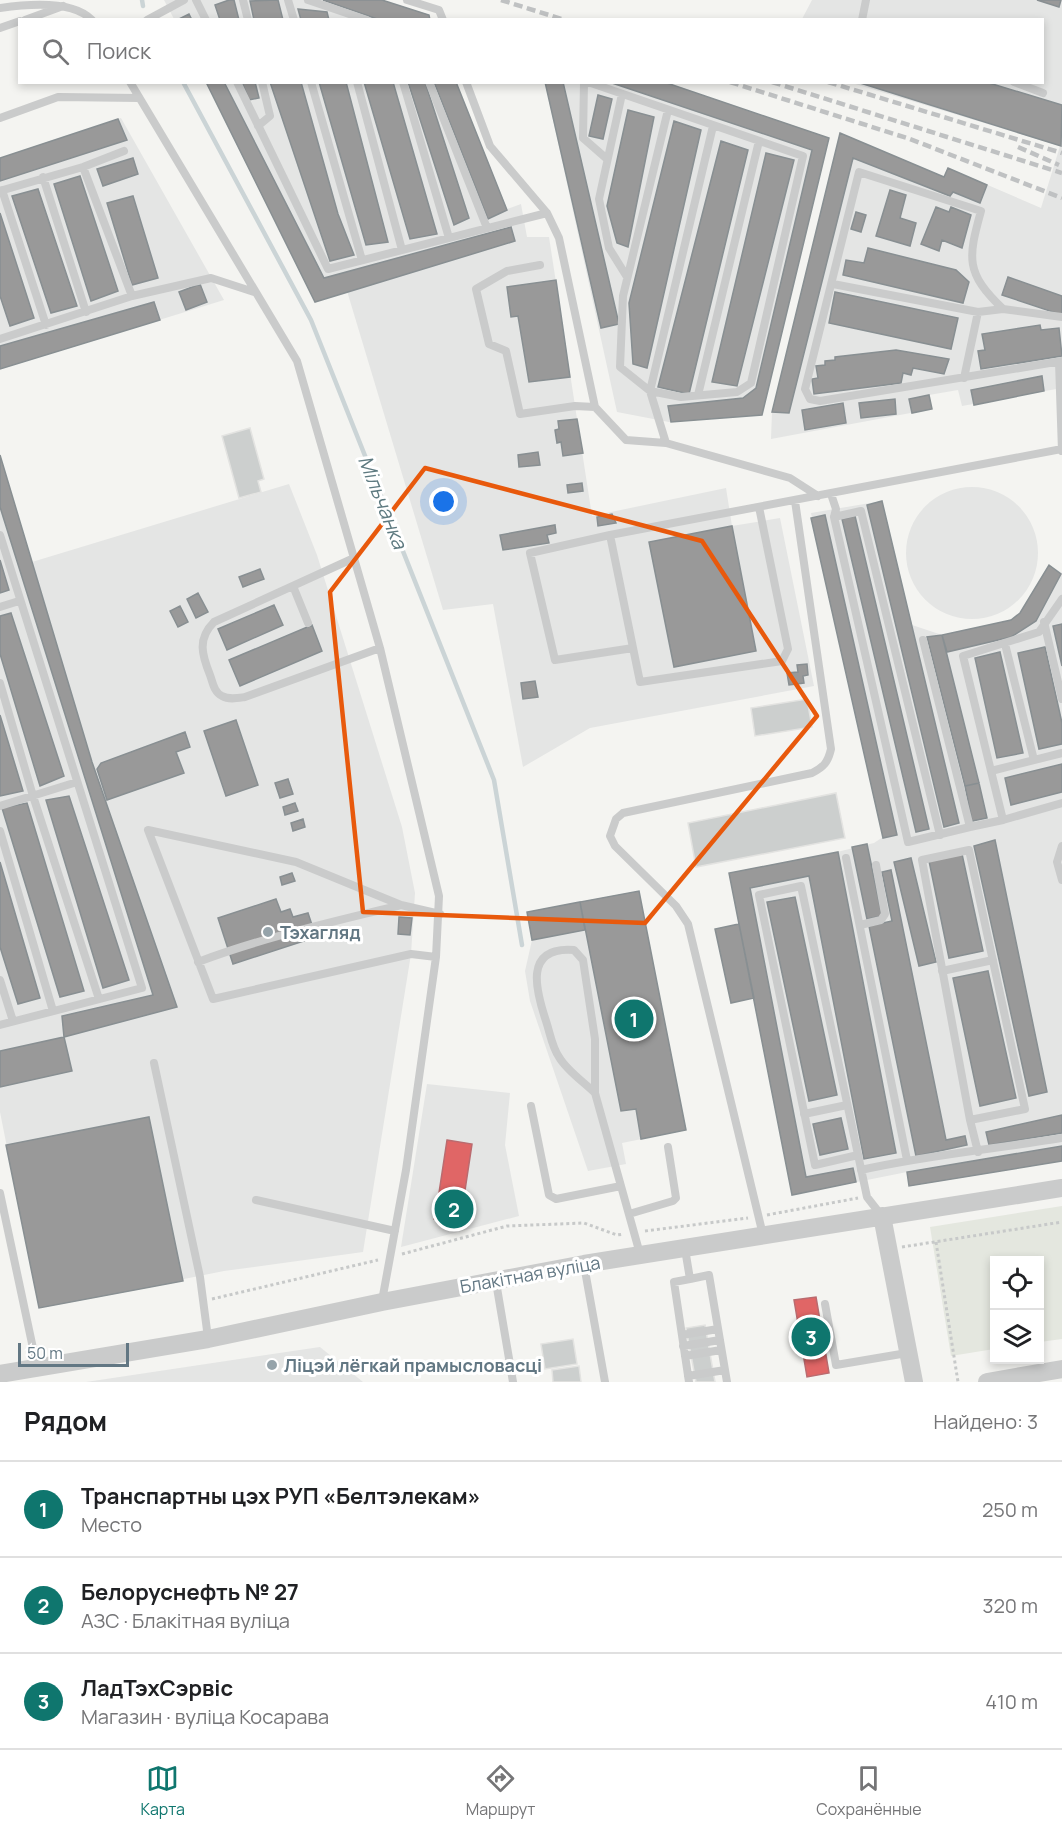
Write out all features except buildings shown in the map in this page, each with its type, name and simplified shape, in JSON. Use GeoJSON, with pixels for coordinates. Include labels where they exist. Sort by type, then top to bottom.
{"type":"FeatureCollection","features":[{"type":"Feature","properties":{"kind":"street","name":"Блакітная вуліца"},"geometry":{"type":"LineString","coordinates":[[0,1372],[208,1340],[382,1302],[584,1264],[1062,1188]]}},
{"type":"Feature","properties":{"kind":"street"},"geometry":{"type":"LineString","coordinates":[[882,1216],[914,1382]]}},
{"type":"Feature","properties":{"kind":"street"},"geometry":{"type":"LineString","coordinates":[[987,1382],[1062,1369]]}},
{"type":"Feature","properties":{"kind":"lane"},"geometry":{"type":"LineString","coordinates":[[151,18],[183,0]]}},
{"type":"Feature","properties":{"kind":"lane"},"geometry":{"type":"LineString","coordinates":[[196,0],[205,18]]}},
{"type":"Feature","properties":{"kind":"lane"},"geometry":{"type":"LineString","coordinates":[[243,0],[248,18]]}},
{"type":"Feature","properties":{"kind":"lane"},"geometry":{"type":"LineString","coordinates":[[288,0],[293,18]]}},
{"type":"Feature","properties":{"kind":"lane"},"geometry":{"type":"LineString","coordinates":[[308,0],[360,18]]}},
{"type":"Feature","properties":{"kind":"lane"},"geometry":{"type":"LineString","coordinates":[[407,0],[439,10],[441,18]]}},
{"type":"Feature","properties":{"kind":"lane"},"geometry":{"type":"LineString","coordinates":[[862,18],[866,0]]}},
{"type":"Feature","properties":{"kind":"lane"},"geometry":{"type":"LineString","coordinates":[[0,8],[43,1],[85,12],[91,18]]}},
{"type":"Feature","properties":{"kind":"lane"},"geometry":{"type":"LineString","coordinates":[[30,18],[63,6]]}},
{"type":"Feature","properties":{"kind":"lane"},"geometry":{"type":"LineString","coordinates":[[338,10],[340,18]]}},
{"type":"Feature","properties":{"kind":"lane"},"geometry":{"type":"LineString","coordinates":[[0,28],[18,22]]}},
{"type":"Feature","properties":{"kind":"lane"},"geometry":{"type":"LineString","coordinates":[[131,84],[297,361],[380,648],[439,896],[440,914],[436,957],[406,1170],[382,1302]]}},
{"type":"Feature","properties":{"kind":"lane"},"geometry":{"type":"LineString","coordinates":[[238,84],[328,269],[547,213]]}},
{"type":"Feature","properties":{"kind":"lane"},"geometry":{"type":"LineString","coordinates":[[258,126],[270,116],[262,84]]}},
{"type":"Feature","properties":{"kind":"lane"},"geometry":{"type":"LineString","coordinates":[[312,84],[363,260]]}},
{"type":"Feature","properties":{"kind":"lane"},"geometry":{"type":"LineString","coordinates":[[358,84],[402,250]]}},
{"type":"Feature","properties":{"kind":"lane"},"geometry":{"type":"LineString","coordinates":[[404,84],[449,238]]}},
{"type":"Feature","properties":{"kind":"lane"},"geometry":{"type":"LineString","coordinates":[[430,84],[487,228]]}},
{"type":"Feature","properties":{"kind":"lane"},"geometry":{"type":"LineString","coordinates":[[467,84],[490,146],[547,213],[559,238],[595,407],[626,440],[666,443],[790,478],[818,496]]}},
{"type":"Feature","properties":{"kind":"lane"},"geometry":{"type":"LineString","coordinates":[[586,84],[583,138],[607,159]]}},
{"type":"Feature","properties":{"kind":"lane"},"geometry":{"type":"LineString","coordinates":[[592,84],[803,156],[751,382],[737,392],[681,397],[650,391],[620,367],[623,296],[668,110]]}},
{"type":"Feature","properties":{"kind":"lane"},"geometry":{"type":"LineString","coordinates":[[1019,84],[1043,93]]}},
{"type":"Feature","properties":{"kind":"lane"},"geometry":{"type":"LineString","coordinates":[[622,94],[599,199],[609,248],[627,277]]}},
{"type":"Feature","properties":{"kind":"lane"},"geometry":{"type":"LineString","coordinates":[[0,118],[58,97],[139,98]]}},
{"type":"Feature","properties":{"kind":"lane"},"geometry":{"type":"LineString","coordinates":[[666,443],[650,391],[713,126]]}},
{"type":"Feature","properties":{"kind":"lane"},"geometry":{"type":"LineString","coordinates":[[698,395],[759,141]]}},
{"type":"Feature","properties":{"kind":"lane"},"geometry":{"type":"LineString","coordinates":[[46,325],[1,191],[83,167],[124,151]]}},
{"type":"Feature","properties":{"kind":"lane"},"geometry":{"type":"LineString","coordinates":[[83,167],[132,296]]}},
{"type":"Feature","properties":{"kind":"lane"},"geometry":{"type":"LineString","coordinates":[[633,648],[555,660],[530,553],[610,535],[1062,450],[1060,361],[820,400],[810,399],[805,389],[833,284],[859,172],[981,211],[970,249],[971,267],[991,297],[1003,309]]}},
{"type":"Feature","properties":{"kind":"lane"},"geometry":{"type":"LineString","coordinates":[[43,177],[86,312]]}},
{"type":"Feature","properties":{"kind":"lane"},"geometry":{"type":"LineString","coordinates":[[540,265],[507,271],[476,289],[489,344],[506,351],[520,414],[575,406],[595,407]]}},
{"type":"Feature","properties":{"kind":"lane"},"geometry":{"type":"LineString","coordinates":[[1,336],[46,325],[132,296],[211,278],[254,292]]}},
{"type":"Feature","properties":{"kind":"lane"},"geometry":{"type":"LineString","coordinates":[[833,284],[978,312],[1003,309],[1062,317]]}},
{"type":"Feature","properties":{"kind":"lane"},"geometry":{"type":"LineString","coordinates":[[964,378],[978,312]]}},
{"type":"Feature","properties":{"kind":"lane"},"geometry":{"type":"LineString","coordinates":[[831,494],[836,508],[834,517],[908,842],[940,836],[1062,803]]}},
{"type":"Feature","properties":{"kind":"lane"},"geometry":{"type":"LineString","coordinates":[[763,1235],[688,924],[676,906],[615,846],[610,836],[616,819],[623,813],[812,773],[823,768],[828,759],[831,749],[795,501]]}},
{"type":"Feature","properties":{"kind":"lane"},"geometry":{"type":"LineString","coordinates":[[610,535],[640,682],[782,662],[788,649],[759,507]]}},
{"type":"Feature","properties":{"kind":"lane"},"geometry":{"type":"LineString","coordinates":[[834,517],[861,511],[940,836]]}},
{"type":"Feature","properties":{"kind":"lane"},"geometry":{"type":"LineString","coordinates":[[0,536],[142,988],[0,1025]]}},
{"type":"Feature","properties":{"kind":"lane"},"geometry":{"type":"LineString","coordinates":[[354,558],[214,622],[206,630],[202,654],[215,690],[223,696],[245,697],[380,648]]}},
{"type":"Feature","properties":{"kind":"lane"},"geometry":{"type":"LineString","coordinates":[[293,586],[308,623]]}},
{"type":"Feature","properties":{"kind":"lane"},"geometry":{"type":"LineString","coordinates":[[1003,820],[963,657],[1039,632],[1044,621],[1062,599]]}},
{"type":"Feature","properties":{"kind":"lane"},"geometry":{"type":"LineString","coordinates":[[0,607],[19,601]]}},
{"type":"Feature","properties":{"kind":"lane"},"geometry":{"type":"LineString","coordinates":[[1044,621],[1062,699]]}},
{"type":"Feature","properties":{"kind":"lane"},"geometry":{"type":"LineString","coordinates":[[923,640],[970,827]]}},
{"type":"Feature","properties":{"kind":"lane"},"geometry":{"type":"LineString","coordinates":[[1005,644],[1034,760]]}},
{"type":"Feature","properties":{"kind":"lane"},"geometry":{"type":"LineString","coordinates":[[0,683],[33,796],[99,999]]}},
{"type":"Feature","properties":{"kind":"lane"},"geometry":{"type":"LineString","coordinates":[[991,771],[1062,753]]}},
{"type":"Feature","properties":{"kind":"lane"},"geometry":{"type":"LineString","coordinates":[[0,806],[76,782]]}},
{"type":"Feature","properties":{"kind":"lane"},"geometry":{"type":"LineString","coordinates":[[436,957],[411,954],[213,999],[147,830],[296,862],[401,905],[440,914]]}},
{"type":"Feature","properties":{"kind":"lane"},"geometry":{"type":"LineString","coordinates":[[0,831],[53,1011]]}},
{"type":"Feature","properties":{"kind":"lane"},"geometry":{"type":"LineString","coordinates":[[1062,846],[1057,862],[1062,880]]}},
{"type":"Feature","properties":{"kind":"lane"},"geometry":{"type":"LineString","coordinates":[[970,1120],[1025,1109],[969,850],[922,860],[970,1120],[978,1152]]}},
{"type":"Feature","properties":{"kind":"lane"},"geometry":{"type":"LineString","coordinates":[[846,858],[908,1160]]}},
{"type":"Feature","properties":{"kind":"lane"},"geometry":{"type":"LineString","coordinates":[[860,925],[881,920],[885,915],[876,864]]}},
{"type":"Feature","properties":{"kind":"lane"},"geometry":{"type":"LineString","coordinates":[[858,1155],[815,1165],[759,896],[801,886],[867,1197],[882,1216]]}},
{"type":"Feature","properties":{"kind":"lane"},"geometry":{"type":"LineString","coordinates":[[198,962],[312,927],[401,905]]}},
{"type":"Feature","properties":{"kind":"lane"},"geometry":{"type":"LineString","coordinates":[[595,1093],[557,1055],[537,993],[538,967],[544,957],[554,951],[574,950],[583,960],[595,1039],[595,1093],[640,1256]]}},
{"type":"Feature","properties":{"kind":"lane"},"geometry":{"type":"LineString","coordinates":[[942,971],[993,960]]}},
{"type":"Feature","properties":{"kind":"lane"},"geometry":{"type":"LineString","coordinates":[[0,980],[13,1022]]}},
{"type":"Feature","properties":{"kind":"lane"},"geometry":{"type":"LineString","coordinates":[[154,1063],[196,1255],[208,1340]]}},
{"type":"Feature","properties":{"kind":"lane"},"geometry":{"type":"LineString","coordinates":[[804,1114],[847,1104]]}},
{"type":"Feature","properties":{"kind":"lane"},"geometry":{"type":"LineString","coordinates":[[531,1106],[549,1195],[556,1198],[621,1186]]}},
{"type":"Feature","properties":{"kind":"lane"},"geometry":{"type":"LineString","coordinates":[[861,1170],[908,1160],[978,1152],[1062,1138]]}},
{"type":"Feature","properties":{"kind":"lane"},"geometry":{"type":"LineString","coordinates":[[629,1214],[674,1201],[676,1198],[668,1147]]}},
{"type":"Feature","properties":{"kind":"lane"},"geometry":{"type":"LineString","coordinates":[[0,1193],[37,1367]]}},
{"type":"Feature","properties":{"kind":"lane"},"geometry":{"type":"LineString","coordinates":[[256,1200],[395,1231]]}},
{"type":"Feature","properties":{"kind":"lane"},"geometry":{"type":"LineString","coordinates":[[685,1248],[690,1279]]}},
{"type":"Feature","properties":{"kind":"lane"},"geometry":{"type":"LineString","coordinates":[[584,1264],[605,1382]]}},
{"type":"Feature","properties":{"kind":"lane"},"geometry":{"type":"LineString","coordinates":[[725,1370],[689,1379],[674,1282],[709,1275],[722,1350],[725,1370],[726,1382]]}},
{"type":"Feature","properties":{"kind":"lane"},"geometry":{"type":"LineString","coordinates":[[495,1280],[513,1382]]}},
{"type":"Feature","properties":{"kind":"lane"},"geometry":{"type":"LineString","coordinates":[[825,1304],[836,1365],[909,1353]]}},
{"type":"Feature","properties":{"kind":"lane"},"geometry":{"type":"LineString","coordinates":[[682,1335],[718,1329]]}},
{"type":"Feature","properties":{"kind":"lane"},"geometry":{"type":"LineString","coordinates":[[683,1346],[720,1340]]}},
{"type":"Feature","properties":{"kind":"lane"},"geometry":{"type":"LineString","coordinates":[[685,1356],[722,1350]]}},
{"type":"Feature","properties":{"kind":"path"},"geometry":{"type":"LineString","coordinates":[[202,1301],[389,1258],[507,1226],[584,1223],[616,1235],[758,1216],[867,1197]]}},
{"type":"Feature","properties":{"kind":"path"},"geometry":{"type":"LineString","coordinates":[[889,1249],[1062,1222]]}},
{"type":"Feature","properties":{"kind":"path"},"geometry":{"type":"LineString","coordinates":[[936,1242],[958,1382]]}},
{"type":"Feature","properties":{"kind":"highlighted area"},"geometry":{"type":"Polygon","coordinates":[[[425,468],[702,541],[817,716],[645,923],[363,912],[330,592],[425,468]]]}},
{"type":"Feature","properties":{"kind":"shaded area"},"geometry":{"type":"Polygon","coordinates":[[[164,0],[382,0],[429,15],[430,18],[173,18],[164,0]]]}},
{"type":"Feature","properties":{"kind":"shaded area"},"geometry":{"type":"Polygon","coordinates":[[[812,0],[1062,0],[1062,388],[962,406],[958,390],[929,395],[932,409],[771,439],[772,412],[840,133],[944,177],[948,168],[1041,208],[1060,146],[855,84],[1044,84],[1044,18],[803,18],[812,0]]]}},
{"type":"Feature","properties":{"kind":"shaded area"},"geometry":{"type":"Polygon","coordinates":[[[206,84],[456,84],[507,209],[521,204],[527,237],[549,237],[592,516],[726,488],[732,526],[780,518],[814,686],[590,728],[523,767],[493,604],[443,610],[347,291],[315,302],[206,84]]]}},
{"type":"Feature","properties":{"kind":"shaded area"},"geometry":{"type":"Polygon","coordinates":[[[545,84],[667,84],[829,138],[762,414],[669,422],[617,412],[545,84]]]}},
{"type":"Feature","properties":{"kind":"shaded area"},"geometry":{"type":"Polygon","coordinates":[[[121,118],[224,300],[0,369],[0,158],[121,118]]]}},
{"type":"Feature","properties":{"kind":"shaded area"},"geometry":{"type":"Polygon","coordinates":[[[0,455],[32,562],[289,484],[317,555],[402,827],[415,893],[411,954],[363,1252],[224,1271],[39,1308],[0,1112],[0,455]]]}},
{"type":"Feature","properties":{"kind":"shaded area"},"geometry":{"type":"Polygon","coordinates":[[[972,487],[997,492],[1019,506],[1033,528],[1038,553],[1033,578],[1019,600],[997,614],[972,619],[947,614],[925,600],[911,578],[906,553],[911,528],[925,506],[947,492],[972,487]]]}},
{"type":"Feature","properties":{"kind":"shaded area"},"geometry":{"type":"Polygon","coordinates":[[[882,501],[912,625],[942,635],[1011,620],[1020,613],[1049,565],[1062,573],[1062,1161],[909,1186],[907,1172],[792,1195],[729,873],[837,852],[874,843],[883,837],[811,513],[882,501]]]}},
{"type":"Feature","properties":{"kind":"shaded area"},"geometry":{"type":"Polygon","coordinates":[[[639,891],[686,1130],[622,1143],[626,1164],[588,1171],[530,1001],[525,971],[532,940],[527,912],[639,891]]]}},
{"type":"Feature","properties":{"kind":"shaded area"},"geometry":{"type":"Polygon","coordinates":[[[427,1084],[510,1093],[505,1145],[519,1216],[401,1247],[427,1084]]]}},
{"type":"Feature","properties":{"kind":"shaded area"},"geometry":{"type":"Polygon","coordinates":[[[1062,1206],[1062,1339],[1044,1341],[1044,1256],[990,1256],[990,1350],[951,1356],[930,1227],[1062,1206]]]}},
{"type":"Feature","properties":{"kind":"shaded area","name":"Ліцэй лёгкай прамысловасці"},"geometry":{"type":"Polygon","coordinates":[[[320,1347],[363,1382],[86,1382],[320,1347]]]}},
{"type":"Feature","properties":{"kind":"waterway","name":"Мільчанка"},"geometry":{"type":"LineString","coordinates":[[142,0],[143,6]]}},
{"type":"Feature","properties":{"kind":"waterway","name":"Мільчанка"},"geometry":{"type":"LineString","coordinates":[[184,84],[311,320],[494,780],[522,945]]}},
{"type":"Feature","properties":{"kind":"railway"},"geometry":{"type":"LineString","coordinates":[[501,0],[559,18]]}},
{"type":"Feature","properties":{"kind":"railway"},"geometry":{"type":"LineString","coordinates":[[736,84],[910,139],[1062,198]]}},
{"type":"Feature","properties":{"kind":"railway"},"geometry":{"type":"LineString","coordinates":[[778,84],[1062,173]]}},
{"type":"Feature","properties":{"kind":"railway"},"geometry":{"type":"LineString","coordinates":[[835,84],[1062,153]]}},
{"type":"Feature","properties":{"kind":"railway"},"geometry":{"type":"LineString","coordinates":[[1018,147],[1059,165]]}},
{"type":"Feature","properties":{"kind":"place","name":"Тэхагляд"},"geometry":{"type":"Point","coordinates":[268,932]}},
{"type":"Feature","properties":{"kind":"place","name":"Транспартны цэх РУП «Белтэлекам»"},"geometry":{"type":"Point","coordinates":[634,1019]}},
{"type":"Feature","properties":{"kind":"place","name":"Белоруснефть № 27"},"geometry":{"type":"Point","coordinates":[454,1209]}},
{"type":"Feature","properties":{"kind":"place","name":"ЛадТэхСэрвіс"},"geometry":{"type":"Point","coordinates":[811,1337]}},
{"type":"Feature","properties":{"kind":"place","name":"Ліцэй лёгкай прамысловасці"},"geometry":{"type":"Point","coordinates":[272,1365]}}]}
